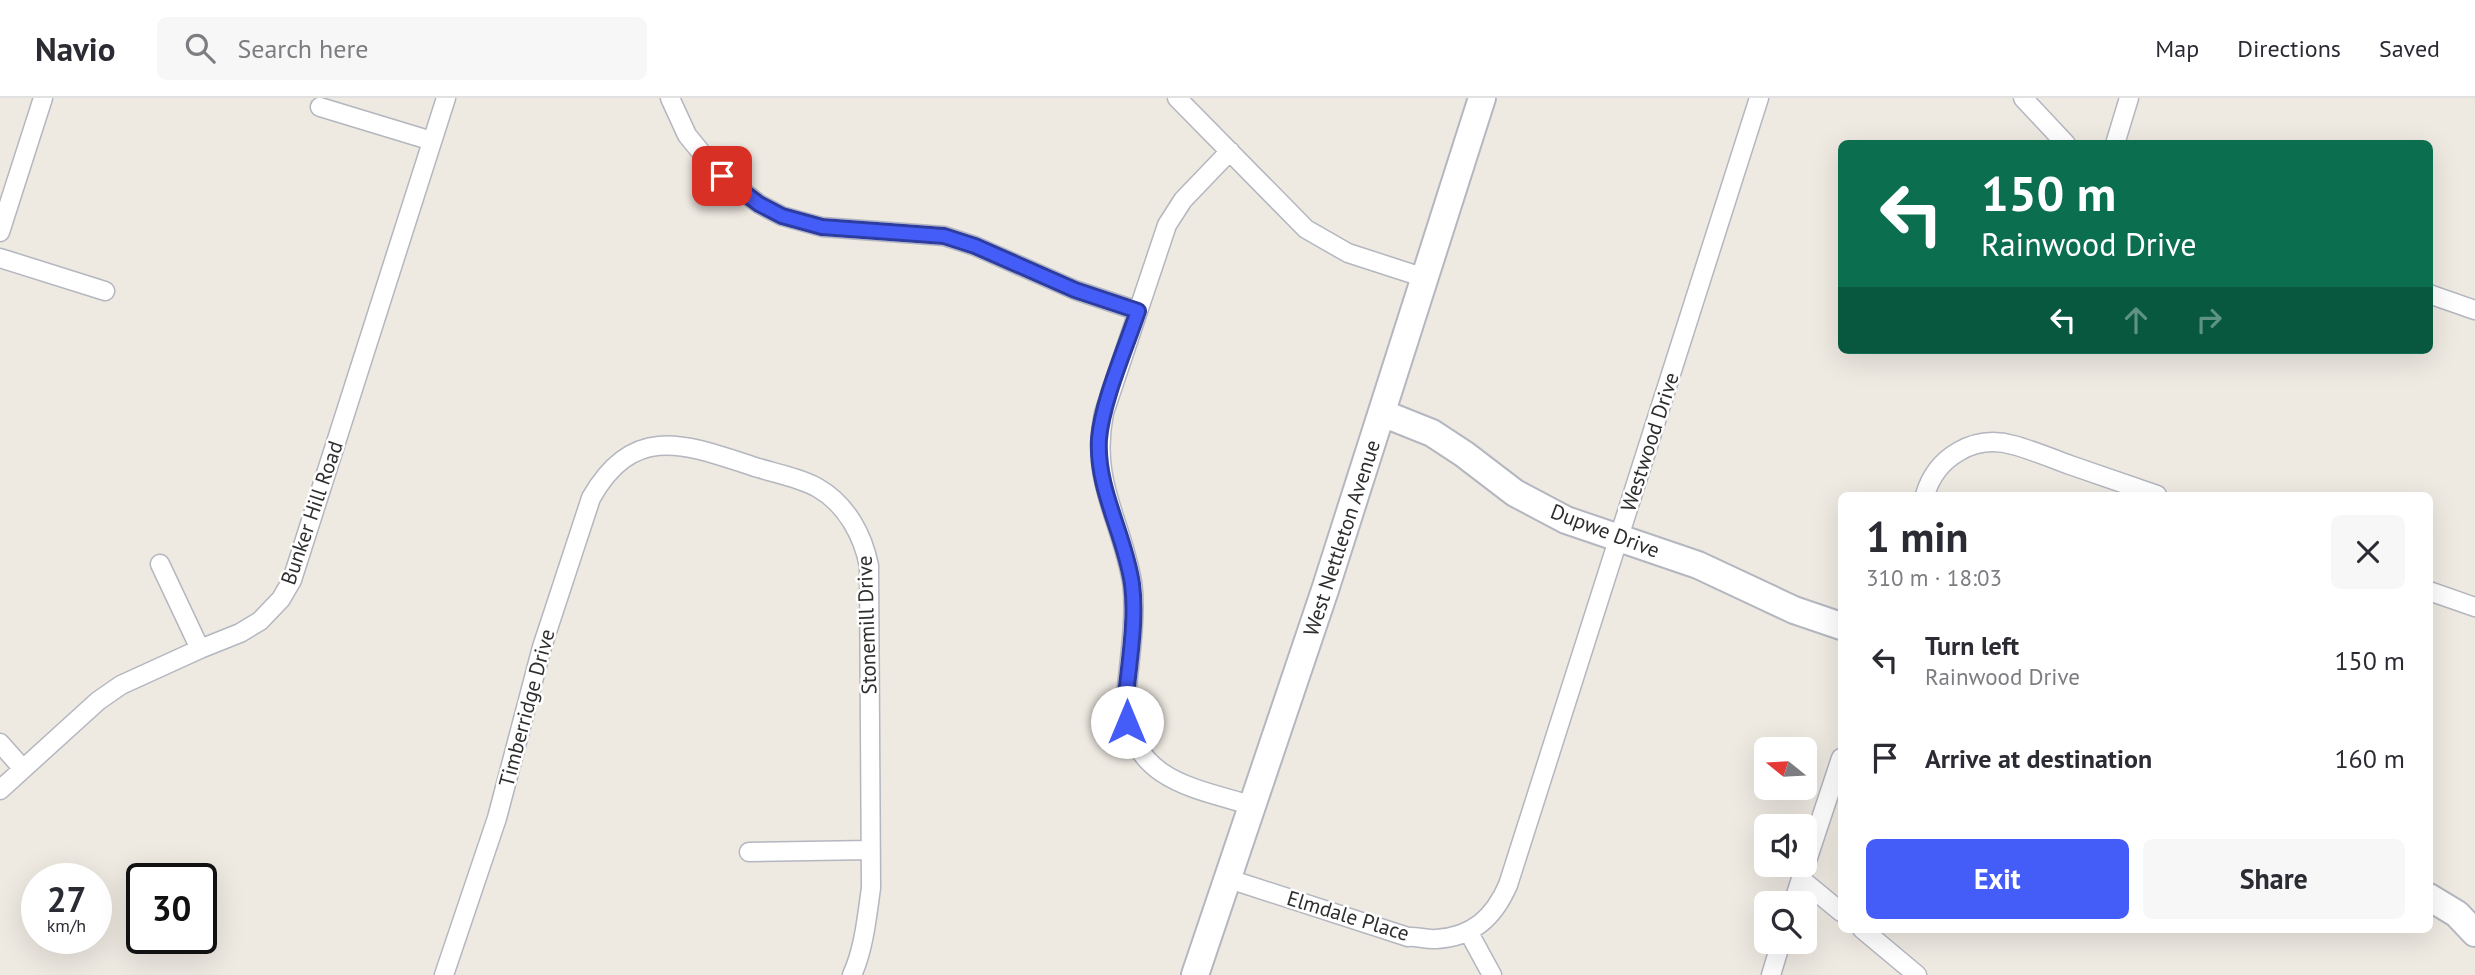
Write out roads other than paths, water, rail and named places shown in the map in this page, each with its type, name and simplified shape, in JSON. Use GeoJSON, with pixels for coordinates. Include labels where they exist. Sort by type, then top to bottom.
{"type":"FeatureCollection","features":[{"type":"Feature","properties":{"kind":"street"},"geometry":{"type":"LineString","coordinates":[[0,232],[43,98]]}},
{"type":"Feature","properties":{"kind":"street","name":"Bunker Hill Road"},"geometry":{"type":"LineString","coordinates":[[0,790],[99,701],[121,685],[240,634],[260,621],[281,599],[292,580],[446,98]]}},
{"type":"Feature","properties":{"kind":"street"},"geometry":{"type":"LineString","coordinates":[[670,98],[687,135],[703,157],[726,181],[782,216],[822,227],[944,236],[975,246],[1075,290],[1138,311]]}},
{"type":"Feature","properties":{"kind":"street"},"geometry":{"type":"LineString","coordinates":[[1177,98],[1306,229],[1348,253],[1425,278]]}},
{"type":"Feature","properties":{"kind":"street","name":"West Nettleton Avenue"},"geometry":{"type":"LineString","coordinates":[[1195,975],[1254,806],[1482,98]]}},
{"type":"Feature","properties":{"kind":"street","name":"Westwood Drive"},"geometry":{"type":"LineString","coordinates":[[1468,931],[1481,923],[1499,904],[1508,884],[1759,98]]}},
{"type":"Feature","properties":{"kind":"street"},"geometry":{"type":"LineString","coordinates":[[2023,98],[2062,140]]}},
{"type":"Feature","properties":{"kind":"street"},"geometry":{"type":"LineString","coordinates":[[2116,140],[2129,98]]}},
{"type":"Feature","properties":{"kind":"street"},"geometry":{"type":"LineString","coordinates":[[320,107],[432,141]]}},
{"type":"Feature","properties":{"kind":"street"},"geometry":{"type":"LineString","coordinates":[[1230,151],[1183,200],[1167,225],[1104,413],[1099,453],[1104,487],[1132,585],[1133,606],[1125,707],[1134,743],[1163,775],[1179,784],[1254,806]]}},
{"type":"Feature","properties":{"kind":"street"},"geometry":{"type":"LineString","coordinates":[[0,258],[105,291]]}},
{"type":"Feature","properties":{"kind":"street"},"geometry":{"type":"LineString","coordinates":[[2433,295],[2475,310]]}},
{"type":"Feature","properties":{"kind":"street","name":"Dupwe Drive"},"geometry":{"type":"LineString","coordinates":[[1382,413],[1432,433],[1525,499],[1566,520],[1698,565],[1794,610],[1838,625]]}},
{"type":"Feature","properties":{"kind":"street"},"geometry":{"type":"LineString","coordinates":[[1926,492],[1941,464],[1958,451],[1982,443],[2011,444],[2148,492]]}},
{"type":"Feature","properties":{"kind":"street","name":"Stonemill Drive"},"geometry":{"type":"LineString","coordinates":[[630,455],[646,448],[680,445],[698,448],[816,486],[844,510],[865,546],[869,565],[871,888],[857,965],[852,975]]}},
{"type":"Feature","properties":{"kind":"street","name":"Timberridge Drive"},"geometry":{"type":"LineString","coordinates":[[444,975],[497,818],[542,647],[591,498],[611,467],[630,455]]}},
{"type":"Feature","properties":{"kind":"street"},"geometry":{"type":"LineString","coordinates":[[160,564],[200,649]]}},
{"type":"Feature","properties":{"kind":"street"},"geometry":{"type":"LineString","coordinates":[[2433,592],[2475,607]]}},
{"type":"Feature","properties":{"kind":"street"},"geometry":{"type":"LineString","coordinates":[[0,743],[23,769]]}},
{"type":"Feature","properties":{"kind":"street"},"geometry":{"type":"LineString","coordinates":[[1797,891],[1838,767]]}},
{"type":"Feature","properties":{"kind":"street"},"geometry":{"type":"LineString","coordinates":[[749,852],[870,850]]}},
{"type":"Feature","properties":{"kind":"street","name":"Elmdale Place"},"geometry":{"type":"LineString","coordinates":[[1229,878],[1408,937],[1436,939],[1468,931]]}},
{"type":"Feature","properties":{"kind":"street"},"geometry":{"type":"LineString","coordinates":[[1801,879],[1838,910]]}},
{"type":"Feature","properties":{"kind":"street"},"geometry":{"type":"LineString","coordinates":[[2433,900],[2456,914],[2475,933]]}},
{"type":"Feature","properties":{"kind":"street"},"geometry":{"type":"LineString","coordinates":[[1468,931],[1492,975]]}},
{"type":"Feature","properties":{"kind":"street"},"geometry":{"type":"LineString","coordinates":[[1867,933],[1917,975]]}},
{"type":"Feature","properties":{"kind":"street"},"geometry":{"type":"LineString","coordinates":[[1771,975],[1777,954]]}}]}
